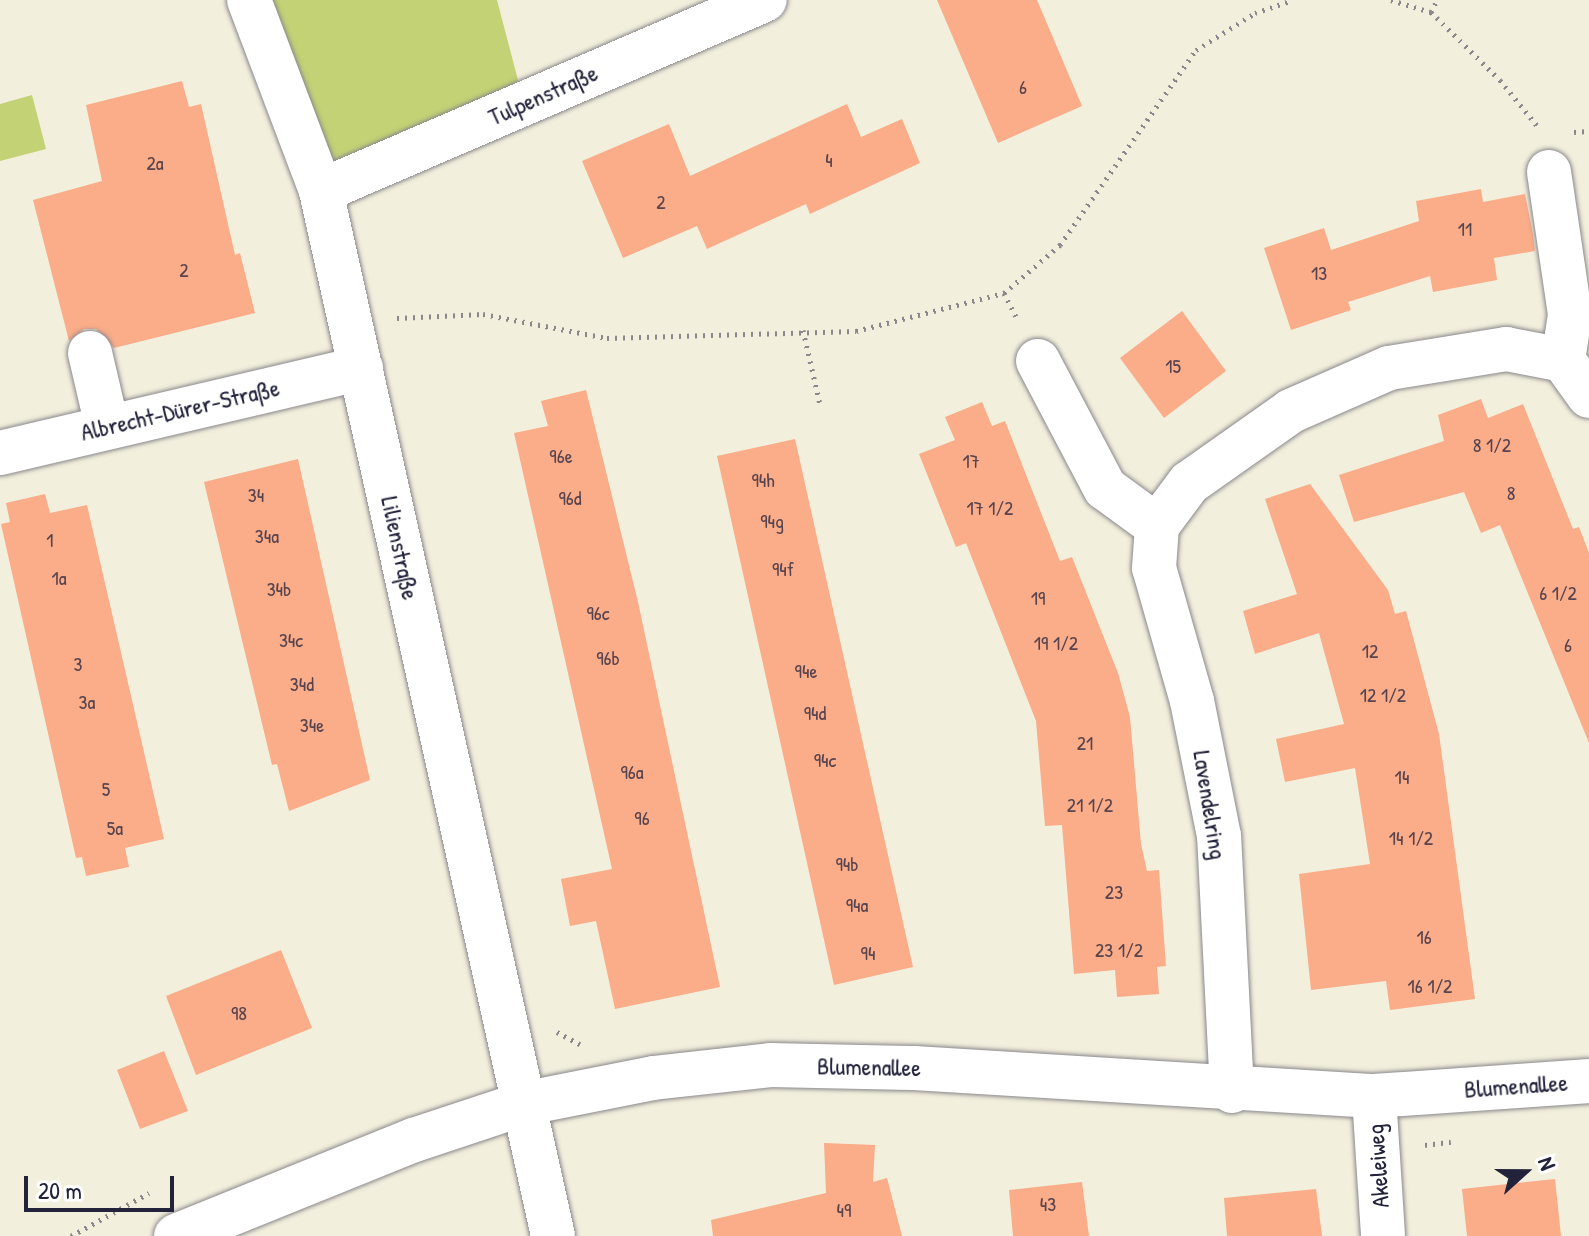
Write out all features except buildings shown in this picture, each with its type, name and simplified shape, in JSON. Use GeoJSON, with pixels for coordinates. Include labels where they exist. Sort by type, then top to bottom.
{"type":"FeatureCollection","features":[{"type":"Feature","properties":{"kind":"street","name":"Lilienstraße"},"geometry":{"type":"LineString","coordinates":[[249,0],[321,191],[553,1236]]}},
{"type":"Feature","properties":{"kind":"street","name":"Tulpenstraße"},"geometry":{"type":"LineString","coordinates":[[321,191],[765,0]]}},
{"type":"Feature","properties":{"kind":"street"},"geometry":{"type":"LineString","coordinates":[[1550,146],[1570,315],[1563,360]]}},
{"type":"Feature","properties":{"kind":"street"},"geometry":{"type":"LineString","coordinates":[[1038,361],[1105,488],[1157,526],[1189,483],[1291,411],[1389,368],[1506,349],[1563,360],[1589,396]]}},
{"type":"Feature","properties":{"kind":"street"},"geometry":{"type":"LineString","coordinates":[[90,353],[107,426]]}},
{"type":"Feature","properties":{"kind":"street","name":"Albrecht-Dürer-Straße"},"geometry":{"type":"LineString","coordinates":[[0,453],[361,368]]}},
{"type":"Feature","properties":{"kind":"street","name":"Lavendelring"},"geometry":{"type":"LineString","coordinates":[[1157,526],[1154,568],[1192,701],[1219,836],[1232,1091]]}},
{"type":"Feature","properties":{"kind":"street","name":"Blumenallee"},"geometry":{"type":"LineString","coordinates":[[176,1236],[302,1182],[522,1104],[653,1078],[770,1065],[914,1068],[1232,1091],[1374,1096],[1589,1081]]}},
{"type":"Feature","properties":{"kind":"street","name":"Akeleiweg"},"geometry":{"type":"LineString","coordinates":[[1374,1096],[1383,1236]]}},
{"type":"Feature","properties":{"kind":"path"},"geometry":{"type":"LineString","coordinates":[[351,325],[483,314],[607,338],[882,327],[1004,293],[1060,245],[1196,50],[1255,13],[1290,0]]}},
{"type":"Feature","properties":{"kind":"path"},"geometry":{"type":"LineString","coordinates":[[1391,0],[1431,12],[1500,80],[1550,146],[1589,131]]}},
{"type":"Feature","properties":{"kind":"path"},"geometry":{"type":"LineString","coordinates":[[1431,12],[1437,0]]}},
{"type":"Feature","properties":{"kind":"path"},"geometry":{"type":"LineString","coordinates":[[803,330],[820,404]]}},
{"type":"Feature","properties":{"kind":"path"},"geometry":{"type":"LineString","coordinates":[[1376,1150],[1466,1141]]}},
{"type":"Feature","properties":{"kind":"green space"},"geometry":{"type":"Polygon","coordinates":[[[256,0],[497,0],[519,84],[313,180],[256,0]]]}},
{"type":"Feature","properties":{"kind":"green space"},"geometry":{"type":"Polygon","coordinates":[[[32,95],[46,149],[0,161],[0,104],[32,95]]]}}]}
